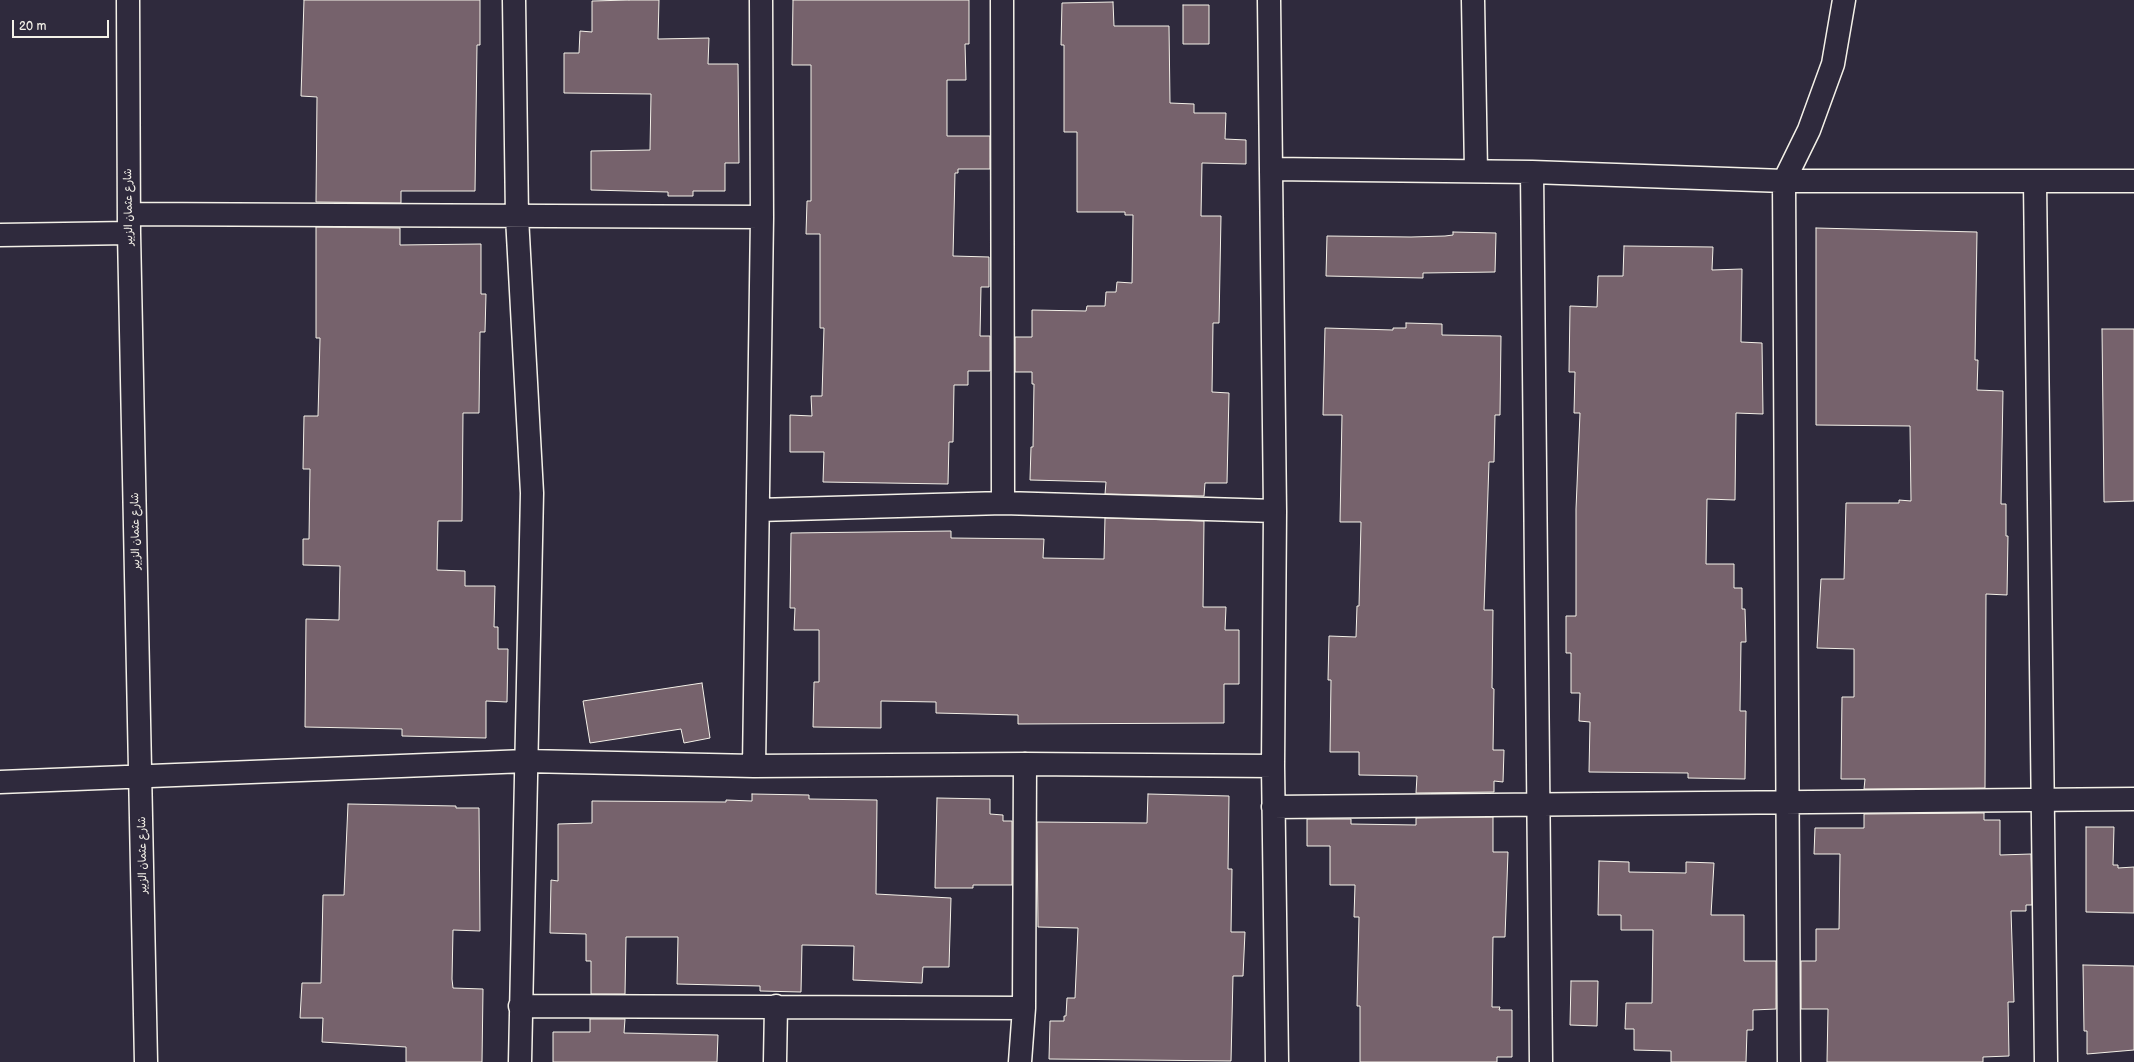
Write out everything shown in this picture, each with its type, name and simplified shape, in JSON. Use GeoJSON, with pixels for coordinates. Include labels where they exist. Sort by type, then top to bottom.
{"type":"FeatureCollection","features":[{"type":"Feature","properties":{"kind":"street","name":"شارع عثمان الزبير"},"geometry":{"type":"LineString","coordinates":[[128,0],[129,223],[142,776],[146,1062]]}},
{"type":"Feature","properties":{"kind":"street"},"geometry":{"type":"LineString","coordinates":[[514,0],[517,217],[532,493],[520,1062]]}},
{"type":"Feature","properties":{"kind":"street"},"geometry":{"type":"LineString","coordinates":[[754,766],[762,217],[761,0]]}},
{"type":"Feature","properties":{"kind":"street"},"geometry":{"type":"LineString","coordinates":[[1002,0],[1003,503]]}},
{"type":"Feature","properties":{"kind":"street"},"geometry":{"type":"LineString","coordinates":[[1269,0],[1275,511],[1272,766],[1276,1062]]}},
{"type":"Feature","properties":{"kind":"street"},"geometry":{"type":"LineString","coordinates":[[1473,0],[1476,171]]}},
{"type":"Feature","properties":{"kind":"street"},"geometry":{"type":"LineString","coordinates":[[1789,1062],[1784,181],[1809,130],[1833,64],[1844,0]]}},
{"type":"Feature","properties":{"kind":"street"},"geometry":{"type":"LineString","coordinates":[[1271,169],[1532,172],[1784,181],[2134,181]]}},
{"type":"Feature","properties":{"kind":"street"},"geometry":{"type":"LineString","coordinates":[[1532,172],[1541,1062]]}},
{"type":"Feature","properties":{"kind":"street"},"geometry":{"type":"LineString","coordinates":[[2035,182],[2046,1062]]}},
{"type":"Feature","properties":{"kind":"street"},"geometry":{"type":"LineString","coordinates":[[0,235],[129,223],[517,217],[762,217]]}},
{"type":"Feature","properties":{"kind":"street"},"geometry":{"type":"LineString","coordinates":[[758,510],[1003,503],[1275,511]]}},
{"type":"Feature","properties":{"kind":"street"},"geometry":{"type":"LineString","coordinates":[[0,782],[526,761],[754,766],[1025,764],[1272,766]]}},
{"type":"Feature","properties":{"kind":"street"},"geometry":{"type":"LineString","coordinates":[[1020,1062],[1024,1008],[1025,764]]}},
{"type":"Feature","properties":{"kind":"street"},"geometry":{"type":"LineString","coordinates":[[1273,807],[2134,799]]}},
{"type":"Feature","properties":{"kind":"street"},"geometry":{"type":"LineString","coordinates":[[520,1006],[1024,1008]]}},
{"type":"Feature","properties":{"kind":"street"},"geometry":{"type":"LineString","coordinates":[[775,1062],[776,1006]]}},
{"type":"Feature","properties":{"kind":"building"},"geometry":{"type":"Polygon","coordinates":[[[304,0],[480,0],[480,45],[477,45],[475,191],[401,191],[401,203],[316,202],[317,97],[301,96],[304,0]]]}},
{"type":"Feature","properties":{"kind":"building"},"geometry":{"type":"Polygon","coordinates":[[[659,0],[658,39],[709,38],[708,64],[738,64],[739,163],[725,163],[725,191],[693,191],[693,196],[668,196],[668,192],[591,190],[591,151],[650,150],[651,94],[564,93],[564,53],[579,53],[580,31],[592,32],[592,1],[659,0]]]}},
{"type":"Feature","properties":{"kind":"building"},"geometry":{"type":"Polygon","coordinates":[[[793,0],[969,0],[969,44],[965,44],[966,80],[947,80],[947,136],[990,136],[990,169],[958,169],[958,173],[955,173],[953,256],[989,257],[989,287],[981,287],[980,336],[990,336],[990,371],[968,371],[968,385],[954,385],[953,442],[949,442],[948,484],[823,482],[824,452],[790,452],[790,415],[812,416],[811,396],[822,396],[824,328],[820,328],[820,234],[806,234],[807,201],[811,201],[811,65],[792,65],[793,0]]]}},
{"type":"Feature","properties":{"kind":"building"},"geometry":{"type":"Polygon","coordinates":[[[1113,2],[1114,26],[1169,26],[1170,103],[1194,104],[1194,113],[1226,113],[1225,139],[1246,140],[1246,164],[1202,163],[1201,216],[1221,216],[1219,323],[1213,323],[1212,392],[1229,393],[1227,483],[1205,483],[1204,496],[1105,494],[1106,482],[1030,480],[1031,447],[1033,447],[1034,384],[1032,384],[1032,372],[1015,372],[1015,337],[1032,337],[1032,310],[1086,311],[1087,306],[1105,306],[1106,292],[1116,292],[1117,282],[1132,283],[1133,215],[1125,215],[1125,212],[1077,212],[1077,132],[1064,132],[1064,45],[1061,45],[1062,3],[1113,2]]]}},
{"type":"Feature","properties":{"kind":"building"},"geometry":{"type":"Polygon","coordinates":[[[1183,5],[1209,5],[1209,44],[1183,44],[1183,5]]]}},
{"type":"Feature","properties":{"kind":"building"},"geometry":{"type":"Polygon","coordinates":[[[316,227],[400,228],[400,245],[481,244],[481,294],[486,294],[485,332],[480,332],[479,413],[463,413],[462,521],[438,521],[437,570],[465,571],[465,586],[495,586],[494,627],[498,627],[498,649],[508,649],[507,702],[486,701],[486,738],[402,736],[402,729],[305,727],[306,619],[339,620],[340,566],[303,565],[303,539],[309,539],[310,469],[303,469],[304,416],[318,416],[320,338],[316,338],[316,227]]]}},
{"type":"Feature","properties":{"kind":"building"},"geometry":{"type":"Polygon","coordinates":[[[1816,228],[1977,232],[1975,360],[1978,360],[1977,390],[2003,391],[2001,504],[2006,504],[2006,536],[2008,536],[2007,595],[1986,594],[1985,788],[1864,789],[1865,779],[1841,779],[1842,697],[1854,697],[1854,649],[1817,648],[1821,579],[1844,579],[1846,503],[1899,503],[1899,500],[1911,501],[1910,426],[1816,425],[1816,228]]]}},
{"type":"Feature","properties":{"kind":"building"},"geometry":{"type":"Polygon","coordinates":[[[1453,232],[1496,233],[1495,272],[1423,273],[1423,278],[1326,276],[1327,236],[1445,236],[1453,235],[1453,232]]]}},
{"type":"Feature","properties":{"kind":"building"},"geometry":{"type":"Polygon","coordinates":[[[1624,246],[1713,247],[1712,270],[1742,269],[1741,342],[1762,343],[1763,414],[1736,413],[1735,500],[1707,499],[1706,564],[1734,564],[1734,588],[1742,588],[1742,609],[1745,609],[1746,642],[1741,642],[1740,711],[1746,711],[1745,779],[1688,778],[1688,773],[1589,772],[1590,722],[1579,721],[1580,693],[1571,693],[1571,653],[1566,653],[1566,616],[1576,616],[1576,509],[1580,413],[1574,413],[1575,372],[1569,372],[1570,306],[1597,307],[1598,276],[1623,276],[1624,246]]]}},
{"type":"Feature","properties":{"kind":"building"},"geometry":{"type":"Polygon","coordinates":[[[1406,323],[1442,324],[1442,335],[1501,336],[1500,415],[1495,415],[1494,462],[1489,462],[1484,610],[1493,610],[1493,750],[1504,750],[1503,782],[1494,781],[1494,792],[1416,793],[1417,776],[1359,775],[1359,752],[1330,752],[1331,680],[1328,680],[1329,636],[1356,637],[1357,606],[1359,606],[1361,522],[1340,522],[1342,415],[1323,415],[1325,328],[1393,330],[1393,328],[1406,328],[1406,323]]]}},
{"type":"Feature","properties":{"kind":"building"},"geometry":{"type":"Polygon","coordinates":[[[2102,329],[2134,329],[2134,501],[2104,502],[2102,329]]]}},
{"type":"Feature","properties":{"kind":"building"},"geometry":{"type":"Polygon","coordinates":[[[1105,518],[1204,521],[1203,607],[1226,607],[1225,630],[1239,630],[1239,684],[1224,684],[1224,723],[1018,724],[1018,715],[936,713],[936,702],[881,701],[881,728],[813,727],[814,682],[819,682],[819,630],[794,630],[795,608],[790,608],[791,533],[951,531],[951,538],[1044,539],[1043,558],[1104,559],[1105,518]]]}},
{"type":"Feature","properties":{"kind":"building"},"geometry":{"type":"Polygon","coordinates":[[[702,683],[710,738],[684,743],[681,729],[590,743],[583,701],[702,683]]]}},
{"type":"Feature","properties":{"kind":"building"},"geometry":{"type":"Polygon","coordinates":[[[752,794],[809,795],[809,799],[877,800],[876,894],[951,898],[949,967],[923,967],[922,983],[853,980],[854,946],[802,945],[801,992],[760,991],[760,986],[677,984],[678,937],[626,937],[625,994],[591,994],[591,961],[586,961],[586,934],[550,933],[551,880],[558,881],[558,824],[592,823],[592,801],[752,801],[752,794]]]}},
{"type":"Feature","properties":{"kind":"building"},"geometry":{"type":"Polygon","coordinates":[[[1148,794],[1229,796],[1228,869],[1232,869],[1231,932],[1245,932],[1243,976],[1233,976],[1231,1061],[1049,1059],[1050,1021],[1064,1021],[1064,1016],[1066,1016],[1067,998],[1075,998],[1078,928],[1038,927],[1037,822],[1147,823],[1148,794]]]}},
{"type":"Feature","properties":{"kind":"building"},"geometry":{"type":"Polygon","coordinates":[[[937,798],[990,799],[990,814],[1003,815],[1003,821],[1012,821],[1012,885],[973,885],[973,888],[935,888],[937,798]]]}},
{"type":"Feature","properties":{"kind":"building"},"geometry":{"type":"Polygon","coordinates":[[[348,804],[456,806],[456,808],[479,808],[480,931],[453,930],[452,979],[453,988],[483,989],[482,1062],[406,1062],[406,1047],[322,1042],[323,1018],[300,1018],[302,983],[321,983],[323,895],[344,895],[348,804]]]}},
{"type":"Feature","properties":{"kind":"building"},"geometry":{"type":"Polygon","coordinates":[[[1984,813],[1984,820],[2000,820],[2000,855],[2031,854],[2032,905],[2026,905],[2026,911],[2011,911],[2014,1002],[2008,1002],[2009,1056],[1983,1057],[1983,1062],[1827,1062],[1828,1009],[1801,1009],[1801,961],[1816,961],[1816,929],[1839,929],[1840,854],[1814,854],[1815,828],[1864,828],[1864,814],[1984,813]]]}},
{"type":"Feature","properties":{"kind":"building"},"geometry":{"type":"Polygon","coordinates":[[[1493,817],[1493,852],[1508,852],[1505,937],[1493,937],[1492,1007],[1500,1007],[1499,1010],[1512,1010],[1512,1057],[1497,1057],[1497,1062],[1360,1062],[1360,1006],[1357,1006],[1359,917],[1354,917],[1355,885],[1330,885],[1330,846],[1307,846],[1307,819],[1351,819],[1351,824],[1416,825],[1416,818],[1493,817]]]}},
{"type":"Feature","properties":{"kind":"building"},"geometry":{"type":"Polygon","coordinates":[[[2086,827],[2114,827],[2113,865],[2118,865],[2118,868],[2134,867],[2134,913],[2086,912],[2086,827]]]}},
{"type":"Feature","properties":{"kind":"building"},"geometry":{"type":"Polygon","coordinates":[[[1599,861],[1629,862],[1629,872],[1686,873],[1686,862],[1714,863],[1711,915],[1744,915],[1744,961],[1776,961],[1776,1009],[1753,1010],[1753,1030],[1747,1030],[1746,1062],[1671,1062],[1671,1051],[1634,1050],[1634,1029],[1625,1029],[1626,1003],[1652,1003],[1653,930],[1621,930],[1621,915],[1598,915],[1599,861]]]}},
{"type":"Feature","properties":{"kind":"building"},"geometry":{"type":"Polygon","coordinates":[[[2083,965],[2134,966],[2134,1050],[2087,1054],[2087,1031],[2084,1031],[2083,965]]]}},
{"type":"Feature","properties":{"kind":"building"},"geometry":{"type":"Polygon","coordinates":[[[1571,981],[1598,981],[1597,1026],[1570,1025],[1571,981]]]}},
{"type":"Feature","properties":{"kind":"building"},"geometry":{"type":"Polygon","coordinates":[[[590,1019],[625,1019],[624,1033],[718,1035],[717,1062],[553,1062],[553,1032],[590,1032],[590,1019]]]}}]}
